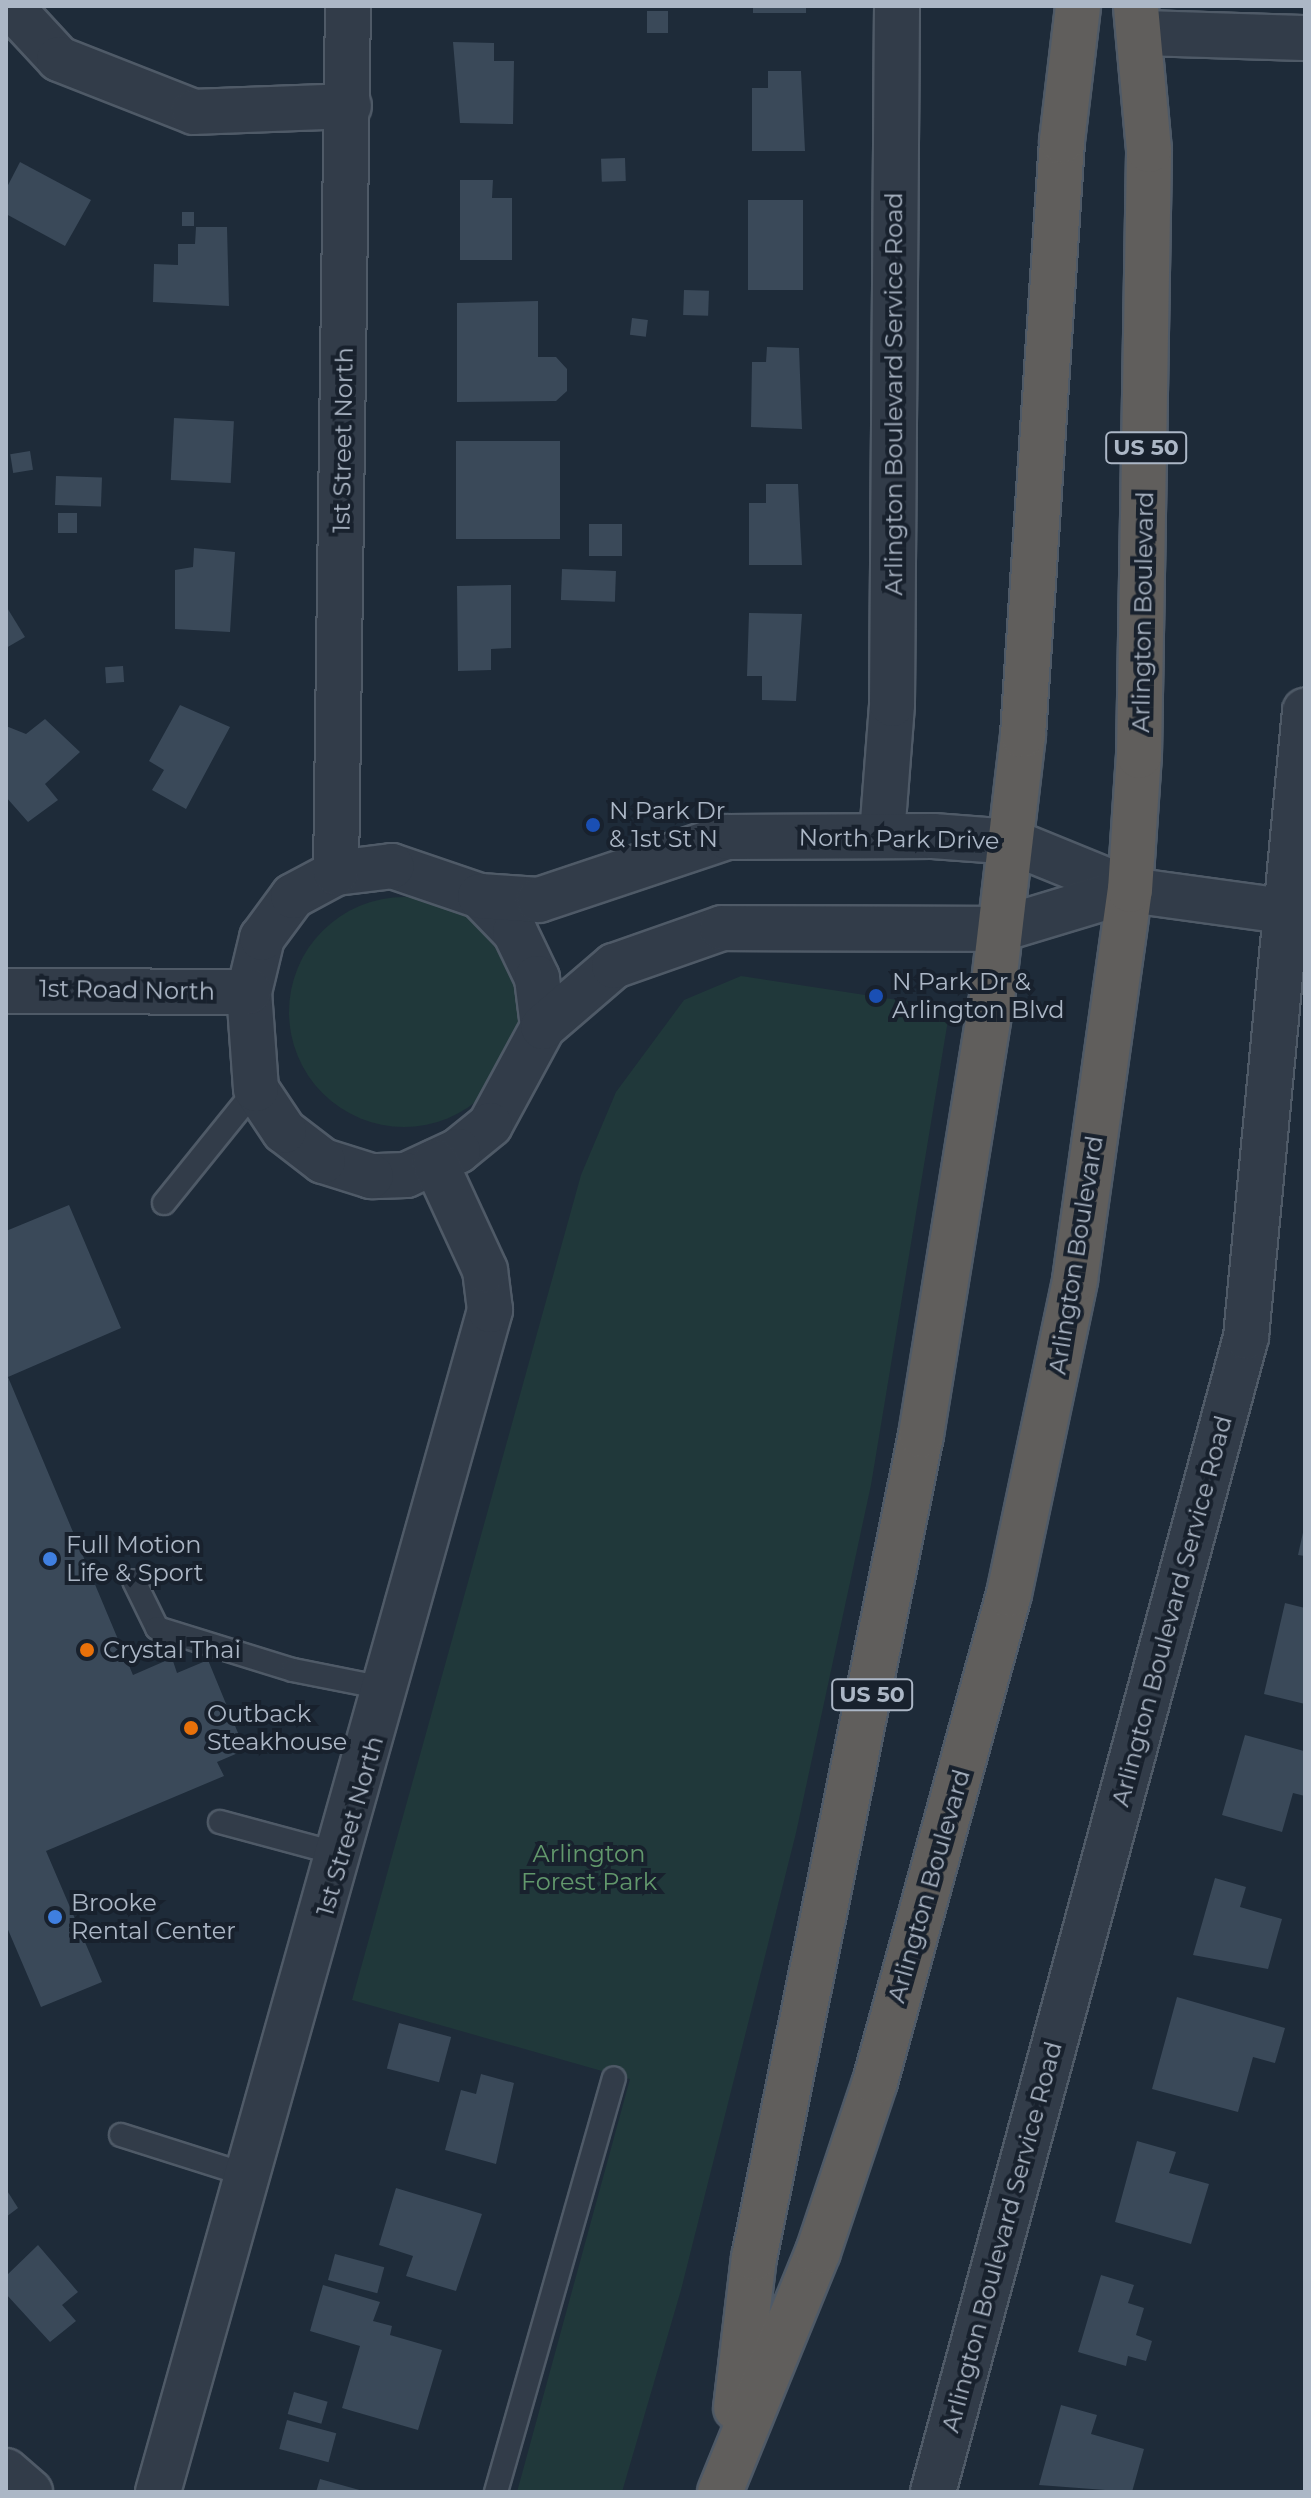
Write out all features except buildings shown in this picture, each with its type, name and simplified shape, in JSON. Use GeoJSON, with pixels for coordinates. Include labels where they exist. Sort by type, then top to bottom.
{"type":"FeatureCollection","features":[{"type":"Feature","properties":{"kind":"highway","name":"Arlington Boulevard"},"geometry":{"type":"LineString","coordinates":[[725,2475],[754,2258],[918,1450],[1001,929],[1012,842],[1062,141],[1078,6]]}},
{"type":"Feature","properties":{"kind":"highway","name":"Arlington Boulevard"},"geometry":{"type":"LineString","coordinates":[[725,2475],[818,2252],[875,2082],[1009,1594],[1075,1280],[1130,890],[1145,599],[1149,150],[1139,19]]}},
{"type":"Feature","properties":{"kind":"street"},"geometry":{"type":"LineString","coordinates":[[10,6],[59,59],[194,112],[349,106]]}},
{"type":"Feature","properties":{"kind":"street","name":"1st Street North"},"geometry":{"type":"LineString","coordinates":[[336,873],[348,6]]}},
{"type":"Feature","properties":{"kind":"street","name":"Arlington Boulevard Service Road"},"geometry":{"type":"LineString","coordinates":[[882,835],[886,782],[897,6]]}},
{"type":"Feature","properties":{"kind":"street"},"geometry":{"type":"LineString","coordinates":[[1139,19],[1305,38]]}},
{"type":"Feature","properties":{"kind":"street","name":"Arlington Boulevard Service Road"},"geometry":{"type":"LineString","coordinates":[[933,2492],[1246,1337],[1297,913],[1305,711]]}},
{"type":"Feature","properties":{"kind":"street","name":"North Park Drive"},"geometry":{"type":"LineString","coordinates":[[480,896],[553,897],[661,854],[727,837],[882,835],[1012,842],[1130,890]]}},
{"type":"Feature","properties":{"kind":"street"},"geometry":{"type":"LineString","coordinates":[[543,1027],[532,967],[515,932],[480,896],[392,866],[336,873],[293,896],[270,928],[249,992],[256,1089],[284,1131],[323,1161],[371,1176],[406,1175],[435,1162],[490,1125],[543,1027],[614,966],[722,928],[1001,929],[1130,890],[1297,913]]}},
{"type":"Feature","properties":{"kind":"street","name":"1st Road North"},"geometry":{"type":"LineString","coordinates":[[6,991],[249,992]]}},
{"type":"Feature","properties":{"kind":"street","name":"1st Street North"},"geometry":{"type":"LineString","coordinates":[[158,2492],[389,1689],[490,1310],[485,1270],[435,1162]]}},
{"type":"Feature","properties":{"kind":"street"},"geometry":{"type":"LineString","coordinates":[[6,2471],[30,2492]]}},
{"type":"Feature","properties":{"kind":"lane"},"geometry":{"type":"LineString","coordinates":[[164,1203],[256,1089]]}},
{"type":"Feature","properties":{"kind":"lane"},"geometry":{"type":"LineString","coordinates":[[134,1581],[157,1628],[293,1670],[389,1689]]}},
{"type":"Feature","properties":{"kind":"lane"},"geometry":{"type":"LineString","coordinates":[[220,1822],[342,1855]]}},
{"type":"Feature","properties":{"kind":"lane"},"geometry":{"type":"LineString","coordinates":[[496,2492],[614,2079]]}},
{"type":"Feature","properties":{"kind":"lane"},"geometry":{"type":"LineString","coordinates":[[121,2135],[250,2176]]}},
{"type":"Feature","properties":{"kind":"green space"},"geometry":{"type":"Polygon","coordinates":[[[404,897],[426,899],[448,906],[468,916],[485,931],[500,948],[510,968],[517,990],[517,1034],[510,1056],[500,1076],[485,1093],[468,1108],[448,1118],[426,1125],[404,1127],[382,1125],[360,1118],[340,1108],[323,1093],[308,1076],[298,1056],[291,1034],[289,1012],[291,990],[298,968],[308,948],[323,931],[340,916],[360,906],[382,899],[404,897]]]}},
{"type":"Feature","properties":{"kind":"green space","name":"Arlington Forest Park"},"geometry":{"type":"Polygon","coordinates":[[[741,976],[950,1008],[871,1485],[796,1833],[681,2290],[622,2492],[517,2492],[630,2079],[352,2000],[581,1175],[616,1092],[684,1000],[741,976]]]}},
{"type":"Feature","properties":{"kind":"place","name":"N Park Dr & 1st St N"},"geometry":{"type":"Point","coordinates":[593,825]}},
{"type":"Feature","properties":{"kind":"place","name":"N Park Dr & Arlington Blvd"},"geometry":{"type":"Point","coordinates":[876,996]}},
{"type":"Feature","properties":{"kind":"place","name":"Full Motion Life & Sport"},"geometry":{"type":"Point","coordinates":[50,1559]}},
{"type":"Feature","properties":{"kind":"place","name":"Crystal Thai"},"geometry":{"type":"Point","coordinates":[87,1650]}},
{"type":"Feature","properties":{"kind":"place","name":"Outback Steakhouse"},"geometry":{"type":"Point","coordinates":[191,1728]}},
{"type":"Feature","properties":{"kind":"place","name":"Brooke Rental Center"},"geometry":{"type":"Point","coordinates":[55,1917]}}]}
